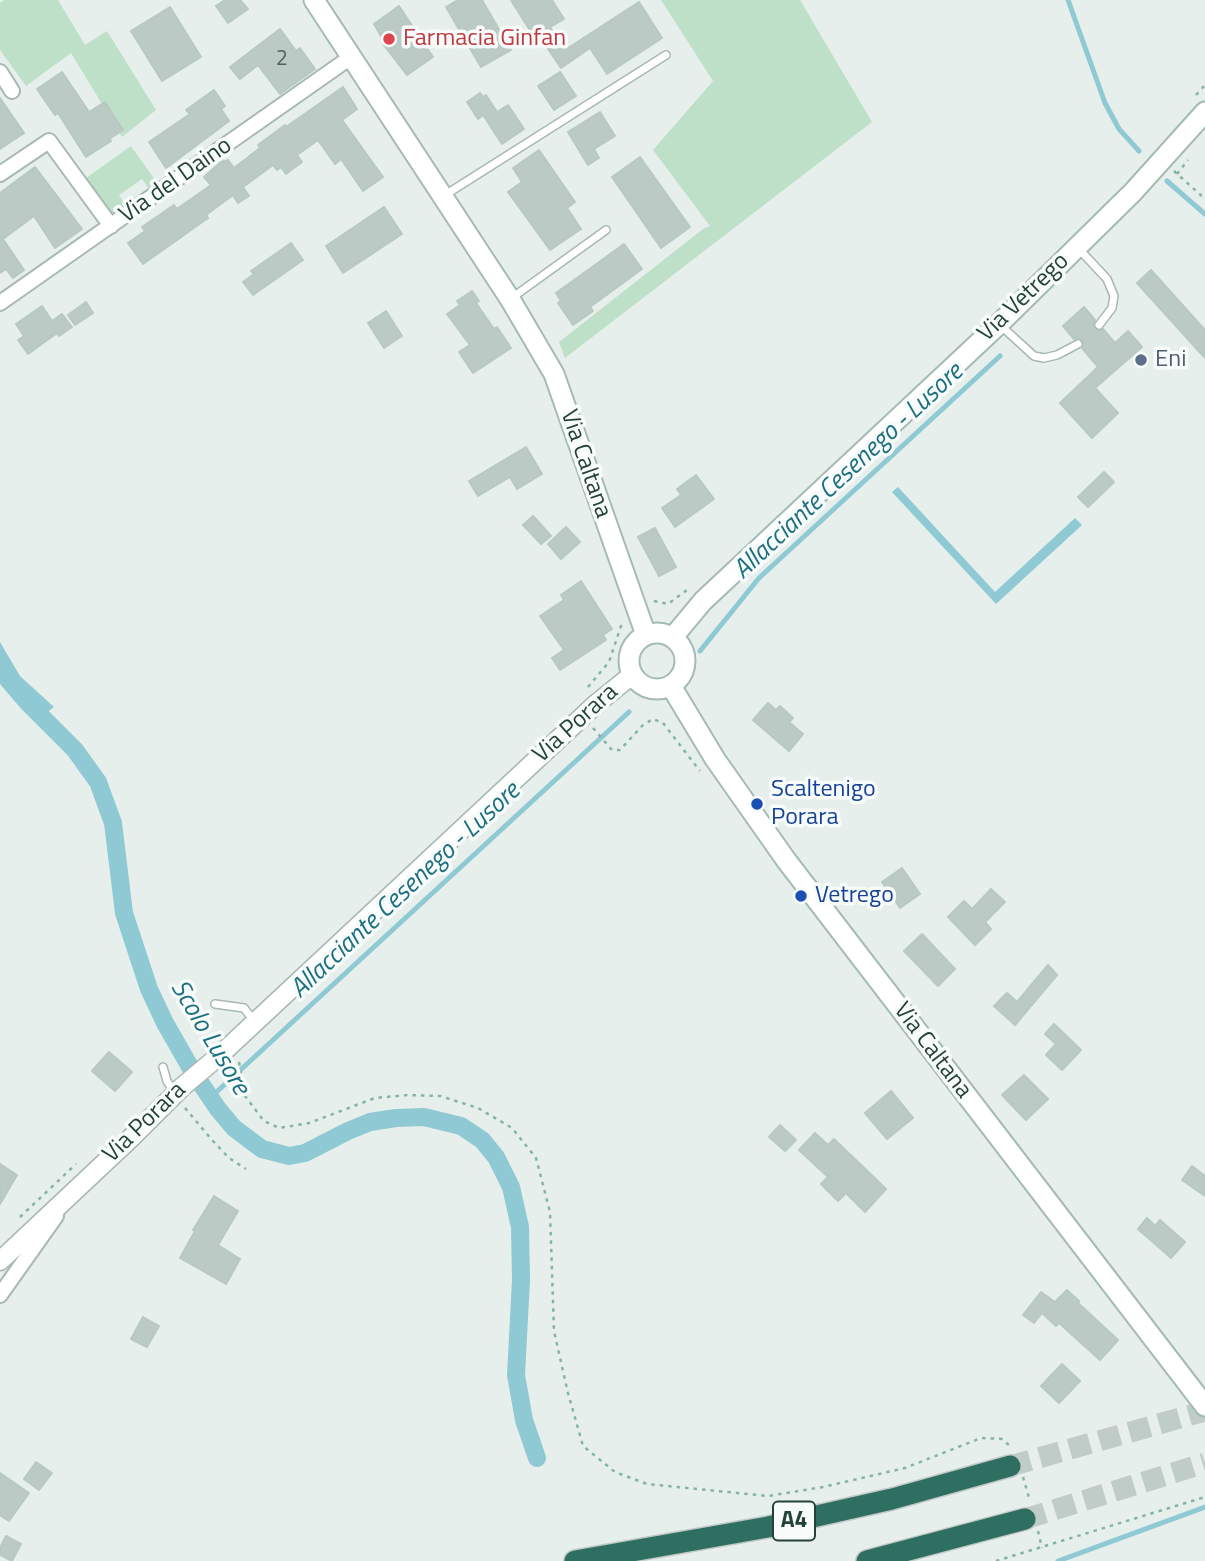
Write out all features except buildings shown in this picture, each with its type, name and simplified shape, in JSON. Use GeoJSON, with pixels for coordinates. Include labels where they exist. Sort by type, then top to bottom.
{"type":"FeatureCollection","features":[{"type":"Feature","properties":{"kind":"highway","name":"A4"},"geometry":{"type":"LineString","coordinates":[[575,1561],[768,1527],[892,1499],[1016,1465]]}},
{"type":"Feature","properties":{"kind":"highway"},"geometry":{"type":"LineString","coordinates":[[867,1561],[1031,1518]]}},
{"type":"Feature","properties":{"kind":"main road","name":"Via Caltana"},"geometry":{"type":"LineString","coordinates":[[318,1],[351,57],[510,299],[554,374],[646,635]]}},
{"type":"Feature","properties":{"kind":"main road","name":"Via Vetrego"},"geometry":{"type":"LineString","coordinates":[[673,638],[702,601],[999,324],[1077,247],[1169,168],[1197,107]]}},
{"type":"Feature","properties":{"kind":"main road"},"geometry":{"type":"LineString","coordinates":[[660,633],[673,638],[681,646],[685,657],[685,668],[680,679],[661,690],[649,689],[639,684],[632,675],[629,657],[632,648],[646,635],[660,633]]}},
{"type":"Feature","properties":{"kind":"main road","name":"Via Caltana"},"geometry":{"type":"LineString","coordinates":[[671,686],[715,759],[786,860],[1205,1406]]}},
{"type":"Feature","properties":{"kind":"street","name":"Via del Daino"},"geometry":{"type":"LineString","coordinates":[[0,303],[351,57]]}},
{"type":"Feature","properties":{"kind":"street"},"geometry":{"type":"LineString","coordinates":[[0,72],[12,91]]}},
{"type":"Feature","properties":{"kind":"street"},"geometry":{"type":"LineString","coordinates":[[0,174],[49,141],[111,226]]}},
{"type":"Feature","properties":{"kind":"street","name":"Via Porara"},"geometry":{"type":"LineString","coordinates":[[0,1261],[178,1091],[220,1055],[596,704],[632,675]]}},
{"type":"Feature","properties":{"kind":"street"},"geometry":{"type":"LineString","coordinates":[[0,1295],[75,1190]]}},
{"type":"Feature","properties":{"kind":"lane"},"geometry":{"type":"LineString","coordinates":[[442,196],[666,55]]}},
{"type":"Feature","properties":{"kind":"lane"},"geometry":{"type":"LineString","coordinates":[[510,299],[606,230]]}},
{"type":"Feature","properties":{"kind":"lane"},"geometry":{"type":"LineString","coordinates":[[1077,247],[1107,279],[1114,296],[1112,308],[1099,325]]}},
{"type":"Feature","properties":{"kind":"lane"},"geometry":{"type":"LineString","coordinates":[[999,324],[1034,356],[1044,358],[1057,355],[1078,344]]}},
{"type":"Feature","properties":{"kind":"lane"},"geometry":{"type":"LineString","coordinates":[[215,1004],[244,1008],[255,1022]]}},
{"type":"Feature","properties":{"kind":"lane"},"geometry":{"type":"LineString","coordinates":[[163,1068],[167,1082],[178,1091]]}},
{"type":"Feature","properties":{"kind":"path"},"geometry":{"type":"LineString","coordinates":[[1197,107],[1205,85]]}},
{"type":"Feature","properties":{"kind":"path"},"geometry":{"type":"LineString","coordinates":[[1192,156],[1169,168],[1205,199]]}},
{"type":"Feature","properties":{"kind":"path"},"geometry":{"type":"LineString","coordinates":[[654,601],[668,604],[694,584]]}},
{"type":"Feature","properties":{"kind":"path"},"geometry":{"type":"LineString","coordinates":[[586,689],[609,662],[619,637],[622,617]]}},
{"type":"Feature","properties":{"kind":"path"},"geometry":{"type":"LineString","coordinates":[[592,727],[607,744]]}},
{"type":"Feature","properties":{"kind":"path"},"geometry":{"type":"LineString","coordinates":[[239,1063],[245,1096],[264,1121],[279,1128],[309,1123],[375,1098],[408,1095],[440,1096],[478,1108],[512,1128],[536,1158],[550,1212],[554,1331],[583,1446],[615,1472],[647,1485],[768,1496],[823,1487],[905,1468],[981,1438],[1002,1439],[1016,1465],[1042,1548]]}},
{"type":"Feature","properties":{"kind":"path"},"geometry":{"type":"LineString","coordinates":[[178,1091],[212,1140],[229,1158],[246,1170]]}},
{"type":"Feature","properties":{"kind":"path"},"geometry":{"type":"LineString","coordinates":[[996,1561],[1205,1497]]}},
{"type":"Feature","properties":{"kind":"green space"},"geometry":{"type":"Polygon","coordinates":[[[4,0],[58,0],[85,45],[107,31],[156,110],[122,137],[71,53],[26,86],[0,50],[0,3],[4,0]]]}},
{"type":"Feature","properties":{"kind":"green space"},"geometry":{"type":"Polygon","coordinates":[[[661,0],[800,0],[872,122],[565,358],[559,342],[710,226],[653,150],[713,81],[661,0]]]}},
{"type":"Feature","properties":{"kind":"green space"},"geometry":{"type":"Polygon","coordinates":[[[131,146],[158,184],[150,190],[142,179],[119,195],[126,206],[112,215],[86,178],[131,146]]]}},
{"type":"Feature","properties":{"kind":"water"},"geometry":{"type":"Polygon","coordinates":[[[898,487],[995,592],[1075,518],[1082,525],[996,604],[892,492],[898,487]]]}},
{"type":"Feature","properties":{"kind":"water"},"geometry":{"type":"Polygon","coordinates":[[[0,642],[20,676],[54,707],[41,717],[0,674],[0,642]]]}},
{"type":"Feature","properties":{"kind":"waterway"},"geometry":{"type":"LineString","coordinates":[[1068,0],[1105,103],[1119,129],[1139,151]]}},
{"type":"Feature","properties":{"kind":"waterway"},"geometry":{"type":"LineString","coordinates":[[1167,181],[1205,214]]}},
{"type":"Feature","properties":{"kind":"waterway","name":"Allacciante Cesenego - Lusore"},"geometry":{"type":"LineString","coordinates":[[700,651],[759,578],[1000,356]]}},
{"type":"Feature","properties":{"kind":"waterway","name":"Scolo Lusore"},"geometry":{"type":"LineString","coordinates":[[0,670],[28,703],[75,750],[98,782],[113,823],[124,913],[149,989],[193,1072],[234,1128],[262,1149],[289,1156],[305,1153],[370,1122],[424,1117],[461,1126],[482,1140],[496,1157],[511,1187],[520,1227],[521,1280],[516,1375],[524,1420],[537,1458]]}},
{"type":"Feature","properties":{"kind":"waterway","name":"Allacciante Cesenego - Lusore"},"geometry":{"type":"LineString","coordinates":[[210,1098],[629,712]]}},
{"type":"Feature","properties":{"kind":"waterway"},"geometry":{"type":"LineString","coordinates":[[1058,1561],[1205,1507]]}},
{"type":"Feature","properties":{"kind":"tunnel"},"geometry":{"type":"LineString","coordinates":[[1010,1466],[1205,1411]]}},
{"type":"Feature","properties":{"kind":"tunnel"},"geometry":{"type":"LineString","coordinates":[[1025,1519],[1205,1463]]}},
{"type":"Feature","properties":{"kind":"place","name":"Farmacia Ginfan"},"geometry":{"type":"Point","coordinates":[389,39]}},
{"type":"Feature","properties":{"kind":"place","name":"Eni"},"geometry":{"type":"Point","coordinates":[1141,360]}},
{"type":"Feature","properties":{"kind":"place","name":"Scaltenigo Porara"},"geometry":{"type":"Point","coordinates":[757,804]}},
{"type":"Feature","properties":{"kind":"place","name":"Vetrego"},"geometry":{"type":"Point","coordinates":[801,896]}}]}
